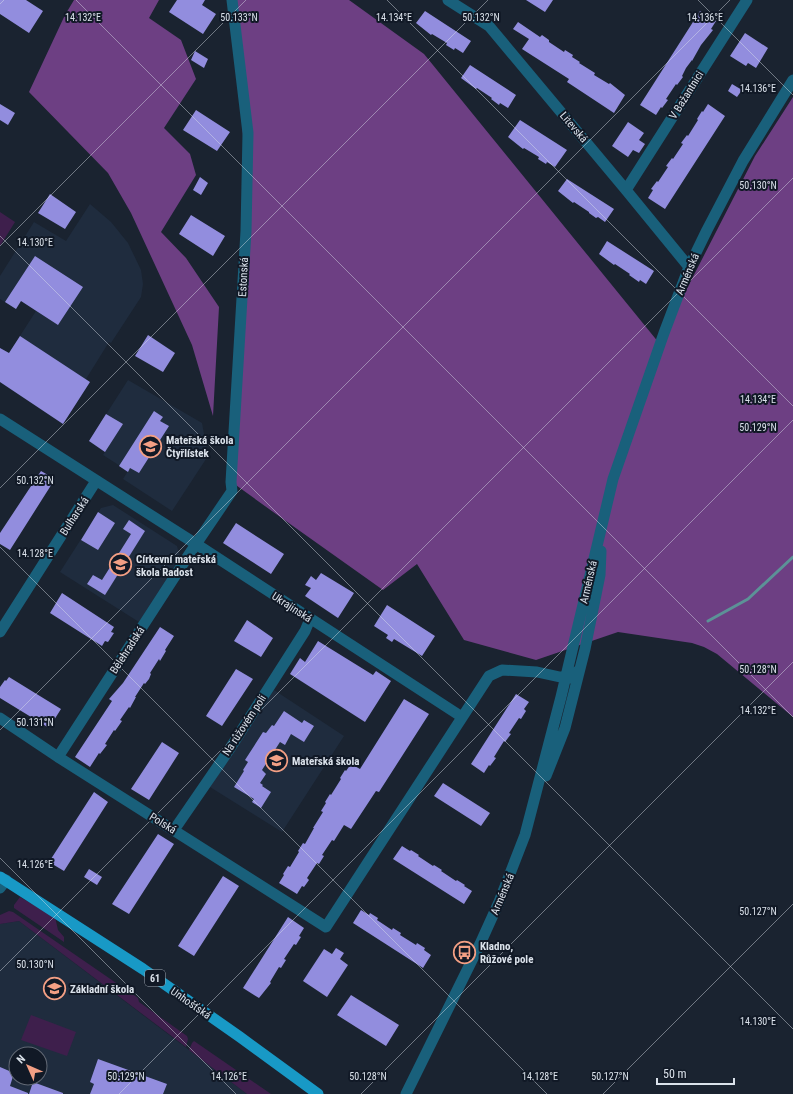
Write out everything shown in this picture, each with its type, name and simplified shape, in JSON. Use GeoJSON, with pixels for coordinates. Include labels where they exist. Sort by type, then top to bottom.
{"type":"FeatureCollection","features":[{"type":"Feature","properties":{"kind":"main road","name":"Unhošťská"},"geometry":{"type":"LineString","coordinates":[[2,882],[143,970],[240,1037],[318,1094]]}},
{"type":"Feature","properties":{"kind":"street","name":"Estonská"},"geometry":{"type":"LineString","coordinates":[[196,544],[232,491],[231,482],[246,231],[248,133],[232,0]]}},
{"type":"Feature","properties":{"kind":"street","name":"Litevská"},"geometry":{"type":"LineString","coordinates":[[448,0],[490,26],[689,267]]}},
{"type":"Feature","properties":{"kind":"street","name":"V Bažantnici"},"geometry":{"type":"LineString","coordinates":[[626,190],[747,0]]}},
{"type":"Feature","properties":{"kind":"street","name":"Arménská"},"geometry":{"type":"LineString","coordinates":[[406,1094],[480,944],[499,902],[525,835],[566,678],[613,479],[664,333],[689,267],[732,182],[793,80]]}},
{"type":"Feature","properties":{"kind":"street","name":"Ukrajinská"},"geometry":{"type":"LineString","coordinates":[[0,419],[462,717]]}},
{"type":"Feature","properties":{"kind":"street","name":"Bulharská"},"geometry":{"type":"LineString","coordinates":[[0,632],[96,481]]}},
{"type":"Feature","properties":{"kind":"street"},"geometry":{"type":"LineString","coordinates":[[525,835],[565,728],[580,669],[600,575],[602,523]]}},
{"type":"Feature","properties":{"kind":"street","name":"Bělehradská"},"geometry":{"type":"LineString","coordinates":[[58,757],[196,544]]}},
{"type":"Feature","properties":{"kind":"street"},"geometry":{"type":"LineString","coordinates":[[546,672],[560,667],[565,661],[587,575],[596,548]]}},
{"type":"Feature","properties":{"kind":"street","name":"Na růžovém poli"},"geometry":{"type":"LineString","coordinates":[[174,830],[229,750],[305,631],[310,619]]}},
{"type":"Feature","properties":{"kind":"street"},"geometry":{"type":"LineString","coordinates":[[566,678],[570,678],[580,669]]}},
{"type":"Feature","properties":{"kind":"street"},"geometry":{"type":"LineString","coordinates":[[462,717],[489,676],[502,670],[561,673],[568,681],[570,689],[544,783]]}},
{"type":"Feature","properties":{"kind":"street"},"geometry":{"type":"LineString","coordinates":[[546,672],[558,684],[561,697]]}},
{"type":"Feature","properties":{"kind":"street","name":"Polská"},"geometry":{"type":"LineString","coordinates":[[0,718],[58,757],[326,927],[462,717]]}},
{"type":"Feature","properties":{"kind":"shaded area"},"geometry":{"type":"Polygon","coordinates":[[[74,0],[159,0],[149,18],[181,40],[196,79],[164,128],[190,154],[196,175],[161,232],[186,258],[219,307],[213,416],[192,345],[131,213],[108,173],[29,92],[65,15],[74,0]]]}},
{"type":"Feature","properties":{"kind":"shaded area"},"geometry":{"type":"Polygon","coordinates":[[[235,0],[349,0],[424,54],[659,343],[755,156],[793,97],[793,717],[717,654],[692,643],[618,632],[536,660],[464,640],[417,564],[383,590],[233,483],[249,239],[235,0]]]}},
{"type":"Feature","properties":{"kind":"shaded area"},"geometry":{"type":"Polygon","coordinates":[[[90,204],[111,222],[128,243],[141,270],[143,284],[141,297],[111,343],[109,342],[86,379],[90,382],[63,424],[0,382],[0,348],[9,353],[36,311],[21,301],[16,309],[0,299],[0,276],[34,222],[66,241],[90,204]]]}},
{"type":"Feature","properties":{"kind":"shaded area"},"geometry":{"type":"Polygon","coordinates":[[[0,212],[15,222],[0,246],[0,212]]]}},
{"type":"Feature","properties":{"kind":"shaded area","name":"Mateřská škola Čtyřlístek"},"geometry":{"type":"Polygon","coordinates":[[[128,380],[202,423],[208,456],[172,511],[123,479],[128,471],[103,455],[105,452],[89,441],[128,380]]]}},
{"type":"Feature","properties":{"kind":"shaded area","name":"Církevní mateřská škola Radost"},"geometry":{"type":"Polygon","coordinates":[[[113,505],[177,546],[180,558],[139,622],[60,572],[101,508],[113,505]]]}},
{"type":"Feature","properties":{"kind":"shaded area","name":"Mateřská škola"},"geometry":{"type":"Polygon","coordinates":[[[274,690],[344,736],[282,832],[210,787],[274,690]]]}},
{"type":"Feature","properties":{"kind":"shaded area"},"geometry":{"type":"Polygon","coordinates":[[[20,897],[55,917],[58,930],[64,937],[64,942],[14,908],[14,905],[20,897]]]}},
{"type":"Feature","properties":{"kind":"shaded area"},"geometry":{"type":"Polygon","coordinates":[[[9,911],[13,912],[138,998],[139,1002],[187,1036],[188,1039],[186,1047],[19,921],[0,924],[0,915],[9,911]]]}},
{"type":"Feature","properties":{"kind":"shaded area","name":"Základní škola"},"geometry":{"type":"Polygon","coordinates":[[[19,921],[247,1094],[0,1094],[0,924],[19,921]]]}},
{"type":"Feature","properties":{"kind":"shaded area"},"geometry":{"type":"Polygon","coordinates":[[[31,1015],[76,1032],[67,1056],[48,1049],[48,1046],[38,1046],[21,1040],[31,1015]]]}},
{"type":"Feature","properties":{"kind":"shaded area"},"geometry":{"type":"Polygon","coordinates":[[[194,1041],[271,1094],[247,1094],[189,1050],[194,1041]]]}},
{"type":"Feature","properties":{"kind":"building"},"geometry":{"type":"Polygon","coordinates":[[[0,0],[26,0],[43,11],[29,33],[0,14],[0,0]]]}},
{"type":"Feature","properties":{"kind":"building"},"geometry":{"type":"Polygon","coordinates":[[[177,0],[205,0],[202,5],[216,14],[203,34],[169,12],[177,0]]]}},
{"type":"Feature","properties":{"kind":"building"},"geometry":{"type":"Polygon","coordinates":[[[526,0],[553,0],[545,12],[526,0]]]}},
{"type":"Feature","properties":{"kind":"building"},"geometry":{"type":"Polygon","coordinates":[[[425,11],[471,41],[463,53],[446,45],[447,43],[432,34],[431,35],[416,23],[425,11]]]}},
{"type":"Feature","properties":{"kind":"building"},"geometry":{"type":"Polygon","coordinates":[[[700,11],[716,21],[711,29],[713,30],[686,68],[682,76],[683,77],[677,85],[676,84],[666,99],[668,100],[656,115],[640,105],[700,11]]]}},
{"type":"Feature","properties":{"kind":"building"},"geometry":{"type":"Polygon","coordinates":[[[518,22],[540,37],[542,35],[549,40],[549,42],[564,52],[565,50],[573,55],[572,57],[580,62],[579,63],[595,73],[594,75],[609,84],[610,83],[625,95],[614,113],[567,82],[569,79],[522,49],[529,39],[513,29],[518,22]]]}},
{"type":"Feature","properties":{"kind":"building"},"geometry":{"type":"Polygon","coordinates":[[[745,33],[768,48],[756,68],[748,63],[746,66],[730,56],[745,33]]]}},
{"type":"Feature","properties":{"kind":"building"},"geometry":{"type":"Polygon","coordinates":[[[195,51],[208,59],[204,68],[191,60],[195,51]]]}},
{"type":"Feature","properties":{"kind":"building"},"geometry":{"type":"Polygon","coordinates":[[[470,65],[516,95],[508,108],[500,103],[499,105],[491,99],[492,98],[461,78],[470,65]]]}},
{"type":"Feature","properties":{"kind":"building"},"geometry":{"type":"Polygon","coordinates":[[[732,84],[742,90],[737,97],[728,91],[732,84]]]}},
{"type":"Feature","properties":{"kind":"building"},"geometry":{"type":"Polygon","coordinates":[[[0,104],[15,113],[8,125],[0,120],[0,104]]]}},
{"type":"Feature","properties":{"kind":"building"},"geometry":{"type":"Polygon","coordinates":[[[708,104],[725,116],[665,209],[648,198],[653,190],[651,189],[657,181],[658,182],[668,167],[666,166],[672,158],[673,159],[683,144],[681,143],[687,135],[688,136],[702,111],[703,112],[708,104]]]}},
{"type":"Feature","properties":{"kind":"building"},"geometry":{"type":"Polygon","coordinates":[[[196,110],[230,132],[217,151],[183,130],[196,110]]]}},
{"type":"Feature","properties":{"kind":"building"},"geometry":{"type":"Polygon","coordinates":[[[520,120],[567,150],[555,167],[538,159],[539,157],[524,148],[523,149],[508,137],[520,120]]]}},
{"type":"Feature","properties":{"kind":"building"},"geometry":{"type":"Polygon","coordinates":[[[628,122],[644,133],[639,140],[645,144],[639,153],[633,150],[628,157],[612,146],[628,122]]]}},
{"type":"Feature","properties":{"kind":"building"},"geometry":{"type":"Polygon","coordinates":[[[200,177],[208,183],[201,195],[193,190],[200,177]]]}},
{"type":"Feature","properties":{"kind":"building"},"geometry":{"type":"Polygon","coordinates":[[[567,179],[614,209],[605,222],[598,217],[596,218],[574,202],[573,203],[558,191],[567,179]]]}},
{"type":"Feature","properties":{"kind":"building"},"geometry":{"type":"Polygon","coordinates":[[[50,194],[76,212],[65,229],[38,213],[50,194]]]}},
{"type":"Feature","properties":{"kind":"building"},"geometry":{"type":"Polygon","coordinates":[[[191,215],[225,236],[213,256],[179,234],[191,215]]]}},
{"type":"Feature","properties":{"kind":"building"},"geometry":{"type":"Polygon","coordinates":[[[607,241],[654,271],[646,284],[640,280],[639,282],[629,275],[630,274],[599,254],[607,241]]]}},
{"type":"Feature","properties":{"kind":"building"},"geometry":{"type":"Polygon","coordinates":[[[35,256],[83,287],[58,325],[21,301],[16,309],[5,302],[35,256]]]}},
{"type":"Feature","properties":{"kind":"building"},"geometry":{"type":"Polygon","coordinates":[[[148,335],[175,353],[163,372],[135,356],[148,335]]]}},
{"type":"Feature","properties":{"kind":"building"},"geometry":{"type":"Polygon","coordinates":[[[20,336],[90,382],[63,424],[0,382],[0,348],[9,353],[20,336]]]}},
{"type":"Feature","properties":{"kind":"building"},"geometry":{"type":"Polygon","coordinates":[[[154,411],[163,417],[160,421],[169,426],[139,473],[130,468],[128,472],[119,466],[154,411]]]}},
{"type":"Feature","properties":{"kind":"building"},"geometry":{"type":"Polygon","coordinates":[[[106,414],[123,424],[105,452],[89,441],[106,414]]]}},
{"type":"Feature","properties":{"kind":"building"},"geometry":{"type":"Polygon","coordinates":[[[41,471],[55,479],[10,550],[0,544],[0,533],[41,471]]]}},
{"type":"Feature","properties":{"kind":"building"},"geometry":{"type":"Polygon","coordinates":[[[98,512],[115,523],[98,550],[81,540],[98,512]]]}},
{"type":"Feature","properties":{"kind":"building"},"geometry":{"type":"Polygon","coordinates":[[[129,520],[145,531],[105,595],[87,584],[93,575],[102,580],[131,534],[123,529],[129,520]]]}},
{"type":"Feature","properties":{"kind":"building"},"geometry":{"type":"Polygon","coordinates":[[[236,523],[284,554],[271,574],[223,543],[236,523]]]}},
{"type":"Feature","properties":{"kind":"building"},"geometry":{"type":"Polygon","coordinates":[[[321,573],[354,593],[338,618],[305,596],[311,588],[305,585],[311,576],[316,580],[321,573]]]}},
{"type":"Feature","properties":{"kind":"building"},"geometry":{"type":"Polygon","coordinates":[[[62,593],[114,627],[111,632],[114,633],[108,642],[105,641],[102,646],[50,613],[62,593]]]}},
{"type":"Feature","properties":{"kind":"building"},"geometry":{"type":"Polygon","coordinates":[[[387,605],[435,636],[422,656],[394,639],[392,642],[386,638],[388,635],[374,626],[387,605]]]}},
{"type":"Feature","properties":{"kind":"building"},"geometry":{"type":"Polygon","coordinates":[[[247,620],[273,638],[261,657],[234,641],[247,620]]]}},
{"type":"Feature","properties":{"kind":"building"},"geometry":{"type":"Polygon","coordinates":[[[160,627],[174,636],[160,661],[159,659],[150,673],[149,679],[145,684],[144,683],[130,708],[129,707],[120,720],[122,721],[105,744],[107,745],[100,754],[99,753],[90,767],[75,757],[112,701],[109,699],[123,683],[160,627]]]}},
{"type":"Feature","properties":{"kind":"building"},"geometry":{"type":"Polygon","coordinates":[[[318,641],[373,675],[376,671],[391,681],[365,722],[290,674],[300,658],[305,662],[318,641]]]}},
{"type":"Feature","properties":{"kind":"building"},"geometry":{"type":"Polygon","coordinates":[[[236,669],[253,679],[222,726],[206,716],[236,669]]]}},
{"type":"Feature","properties":{"kind":"building"},"geometry":{"type":"Polygon","coordinates":[[[9,677],[61,709],[49,728],[0,698],[0,687],[9,677]]]}},
{"type":"Feature","properties":{"kind":"building"},"geometry":{"type":"Polygon","coordinates":[[[516,694],[529,702],[524,709],[526,711],[521,719],[519,718],[509,733],[511,734],[505,742],[504,741],[494,757],[496,758],[484,773],[471,764],[516,694]]]}},
{"type":"Feature","properties":{"kind":"building"},"geometry":{"type":"Polygon","coordinates":[[[404,699],[429,714],[379,792],[376,791],[351,829],[344,825],[334,841],[332,840],[322,855],[324,856],[319,864],[317,863],[307,878],[309,880],[304,887],[302,886],[297,894],[279,883],[288,866],[290,867],[299,852],[298,851],[303,843],[305,844],[323,812],[321,811],[326,803],[325,802],[341,779],[340,778],[345,770],[346,771],[351,764],[360,769],[404,699]]]}},
{"type":"Feature","properties":{"kind":"building"},"geometry":{"type":"Polygon","coordinates":[[[284,711],[302,723],[304,720],[314,726],[304,742],[291,734],[285,745],[280,742],[262,770],[266,774],[260,783],[271,792],[261,808],[252,802],[254,799],[234,787],[248,762],[245,760],[263,732],[266,733],[272,725],[274,726],[284,711]]]}},
{"type":"Feature","properties":{"kind":"building"},"geometry":{"type":"Polygon","coordinates":[[[162,742],[179,753],[149,800],[131,789],[162,742]]]}},
{"type":"Feature","properties":{"kind":"building"},"geometry":{"type":"Polygon","coordinates":[[[443,783],[490,813],[481,826],[434,796],[443,783]]]}},
{"type":"Feature","properties":{"kind":"building"},"geometry":{"type":"Polygon","coordinates":[[[94,792],[108,802],[64,871],[49,862],[94,792]]]}},
{"type":"Feature","properties":{"kind":"building"},"geometry":{"type":"Polygon","coordinates":[[[158,834],[174,844],[129,914],[112,904],[158,834]]]}},
{"type":"Feature","properties":{"kind":"building"},"geometry":{"type":"Polygon","coordinates":[[[402,846],[419,855],[418,856],[442,870],[441,871],[465,885],[464,886],[472,891],[464,904],[393,859],[402,846]]]}},
{"type":"Feature","properties":{"kind":"building"},"geometry":{"type":"Polygon","coordinates":[[[89,869],[102,877],[97,885],[84,877],[89,869]]]}},
{"type":"Feature","properties":{"kind":"building"},"geometry":{"type":"Polygon","coordinates":[[[223,876],[239,886],[194,956],[178,946],[223,876]]]}},
{"type":"Feature","properties":{"kind":"building"},"geometry":{"type":"Polygon","coordinates":[[[361,910],[378,918],[377,920],[392,930],[393,928],[401,933],[400,935],[416,945],[417,943],[425,948],[424,950],[431,955],[423,968],[353,923],[361,910]]]}},
{"type":"Feature","properties":{"kind":"building"},"geometry":{"type":"Polygon","coordinates":[[[288,917],[304,928],[299,936],[301,937],[296,945],[294,944],[284,959],[286,960],[281,968],[279,967],[270,982],[271,983],[259,998],[243,988],[288,917]]]}},
{"type":"Feature","properties":{"kind":"building"},"geometry":{"type":"Polygon","coordinates":[[[336,948],[344,953],[340,959],[348,965],[327,997],[303,981],[324,949],[332,954],[336,948]]]}},
{"type":"Feature","properties":{"kind":"building"},"geometry":{"type":"Polygon","coordinates":[[[351,995],[399,1025],[386,1046],[337,1015],[351,995]]]}},
{"type":"Feature","properties":{"kind":"building"},"geometry":{"type":"Polygon","coordinates":[[[98,1059],[167,1084],[163,1094],[90,1094],[94,1084],[90,1082],[98,1059]]]}},
{"type":"Feature","properties":{"kind":"building"},"geometry":{"type":"Polygon","coordinates":[[[0,1067],[8,1070],[8,1086],[28,1093],[28,1094],[0,1094],[0,1067]]]}},
{"type":"Feature","properties":{"kind":"building"},"geometry":{"type":"Polygon","coordinates":[[[32,1086],[44,1086],[63,1093],[63,1094],[29,1094],[32,1086]]]}},
{"type":"Feature","properties":{"kind":"waterway"},"geometry":{"type":"LineString","coordinates":[[708,621],[748,599],[793,557]]}},
{"type":"Feature","properties":{"kind":"place","name":"Mateřská škola Čtyřlístek"},"geometry":{"type":"Point","coordinates":[151,446]}},
{"type":"Feature","properties":{"kind":"place","name":"Církevní mateřská škola Radost"},"geometry":{"type":"Point","coordinates":[120,565]}},
{"type":"Feature","properties":{"kind":"place","name":"Mateřská škola"},"geometry":{"type":"Point","coordinates":[277,761]}},
{"type":"Feature","properties":{"kind":"place","name":"Kladno, Růžové pole"},"geometry":{"type":"Point","coordinates":[464,952]}},
{"type":"Feature","properties":{"kind":"place","name":"Základní škola"},"geometry":{"type":"Point","coordinates":[55,989]}}]}
